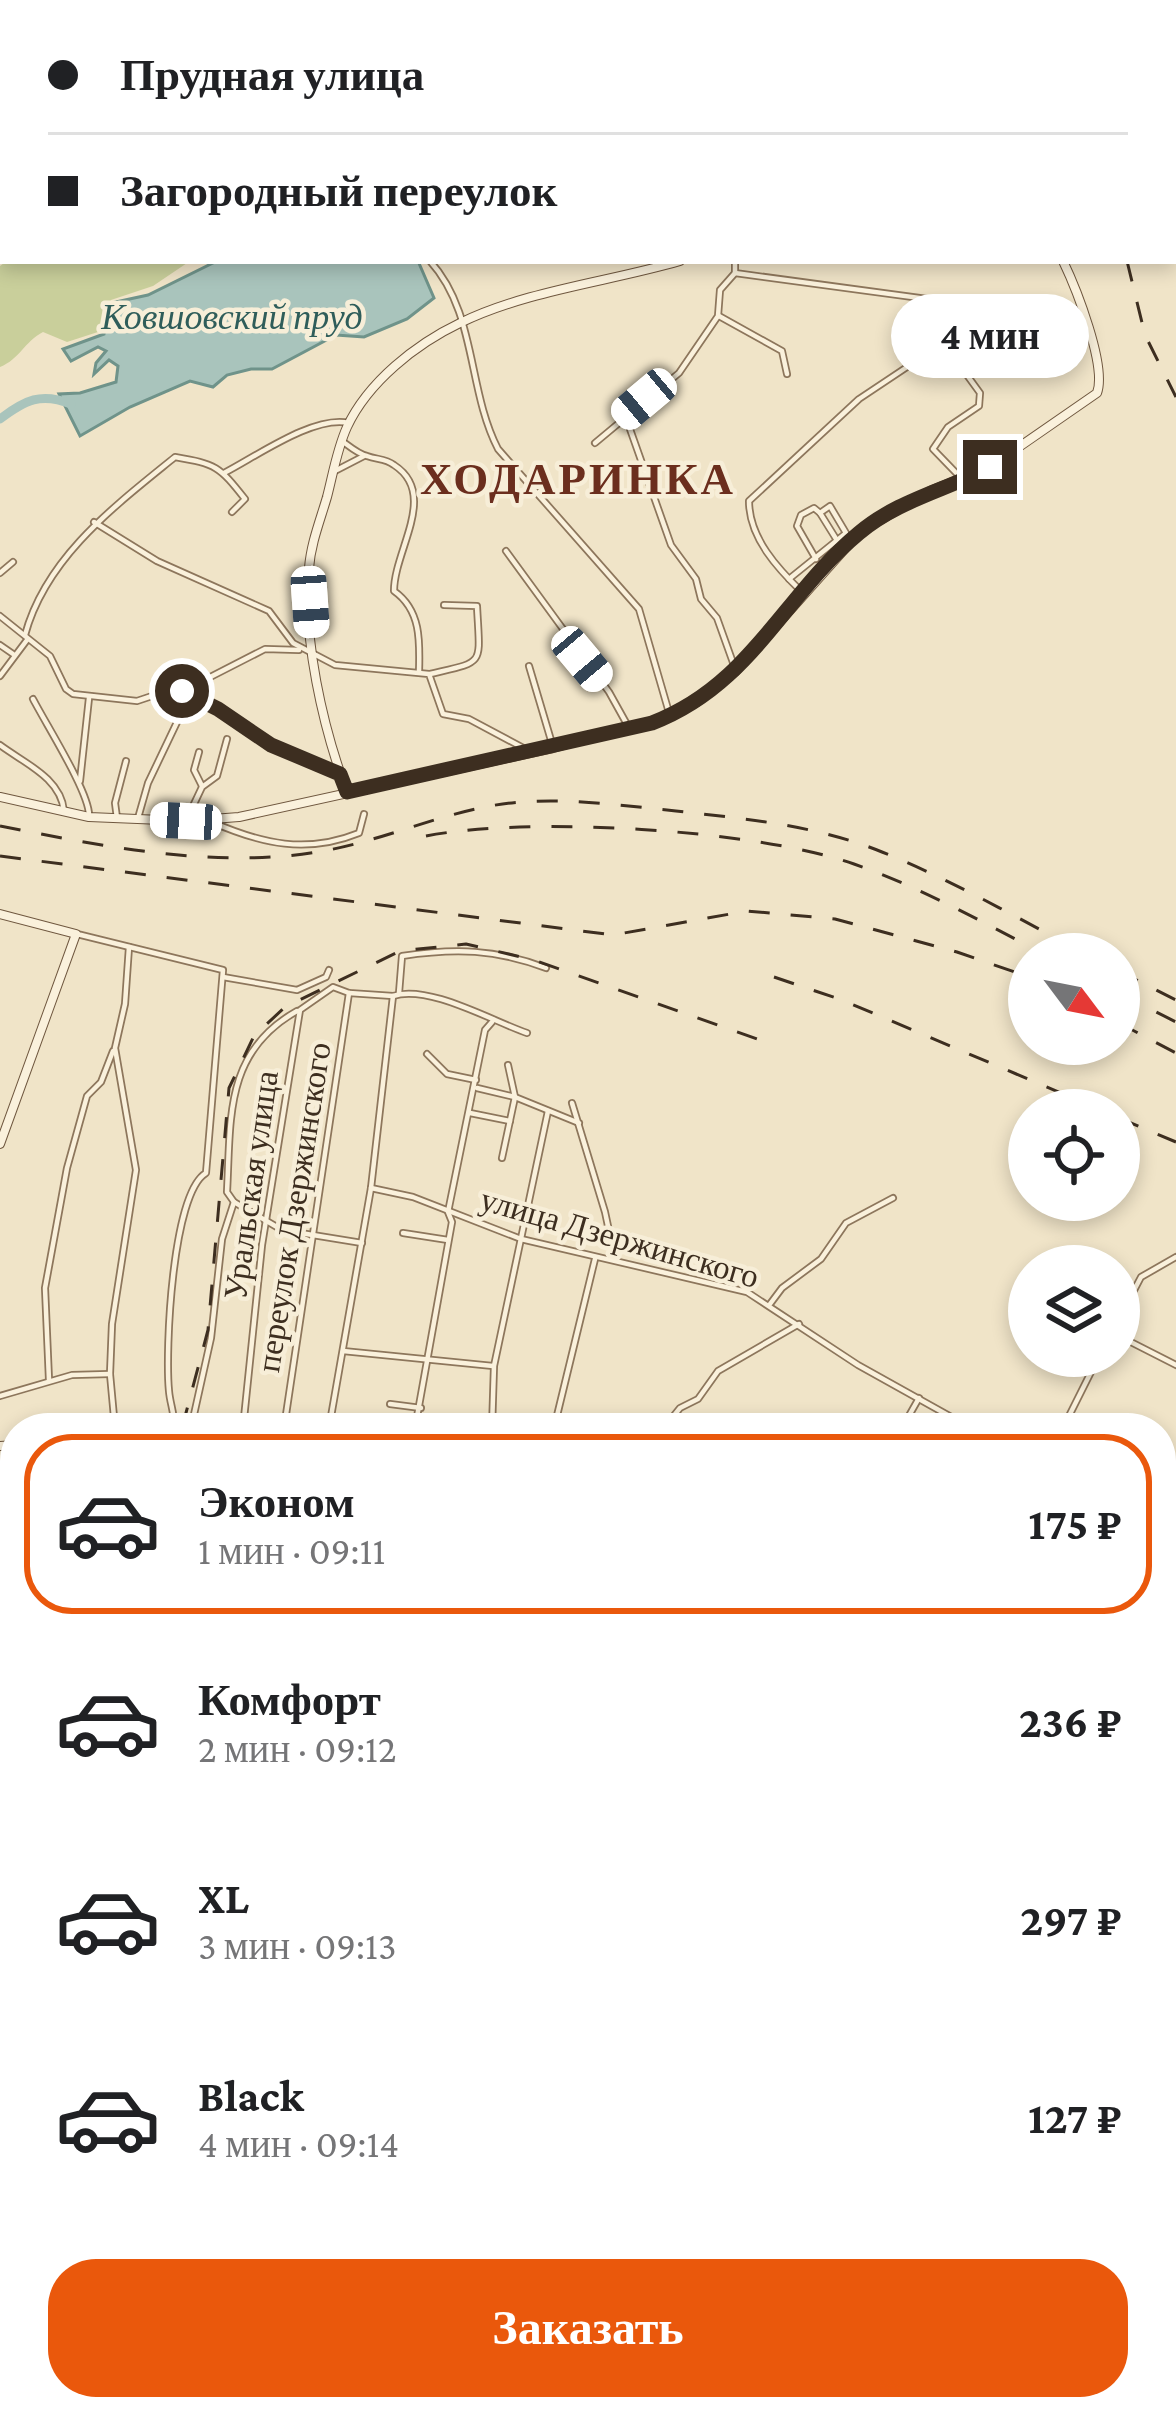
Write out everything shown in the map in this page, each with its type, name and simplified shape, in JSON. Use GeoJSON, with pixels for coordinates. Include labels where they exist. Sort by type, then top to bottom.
{"type":"FeatureCollection","features":[{"type":"Feature","properties":{"kind":"street"},"geometry":{"type":"LineString","coordinates":[[433,264],[463,321],[487,427],[498,448],[638,609],[670,716]]}},
{"type":"Feature","properties":{"kind":"street"},"geometry":{"type":"LineString","coordinates":[[347,792],[309,652],[309,568],[349,423],[402,361],[463,321],[668,264]]}},
{"type":"Feature","properties":{"kind":"street"},"geometry":{"type":"LineString","coordinates":[[595,442],[674,380],[718,316],[720,290],[735,273],[735,264]]}},
{"type":"Feature","properties":{"kind":"street"},"geometry":{"type":"LineString","coordinates":[[758,264],[761,275]]}},
{"type":"Feature","properties":{"kind":"street"},"geometry":{"type":"LineString","coordinates":[[0,797],[89,817],[207,819],[286,808],[533,753],[630,729],[698,702],[736,671],[866,528],[929,490],[990,467],[1097,393],[1100,371],[1064,264]]}},
{"type":"Feature","properties":{"kind":"street"},"geometry":{"type":"LineString","coordinates":[[735,273],[1038,314],[1088,332]]}},
{"type":"Feature","properties":{"kind":"street"},"geometry":{"type":"LineString","coordinates":[[718,316],[782,351],[787,374]]}},
{"type":"Feature","properties":{"kind":"street"},"geometry":{"type":"LineString","coordinates":[[803,592],[772,563],[752,522],[748,501],[859,399],[928,353],[956,360],[980,393],[979,406],[948,427],[933,449],[963,480]]}},
{"type":"Feature","properties":{"kind":"street"},"geometry":{"type":"LineString","coordinates":[[625,415],[671,545],[717,618],[736,671]]}},
{"type":"Feature","properties":{"kind":"street"},"geometry":{"type":"LineString","coordinates":[[224,473],[309,425],[336,420],[349,423]]}},
{"type":"Feature","properties":{"kind":"street"},"geometry":{"type":"LineString","coordinates":[[342,441],[364,456],[385,459],[408,476],[415,497],[412,526],[399,552],[394,591],[414,610],[419,672]]}},
{"type":"Feature","properties":{"kind":"street"},"geometry":{"type":"LineString","coordinates":[[333,472],[364,456]]}},
{"type":"Feature","properties":{"kind":"street"},"geometry":{"type":"LineString","coordinates":[[0,676],[26,638],[49,583],[94,522],[175,457],[213,463],[224,473],[245,499],[232,512]]}},
{"type":"Feature","properties":{"kind":"street"},"geometry":{"type":"LineString","coordinates":[[789,579],[846,533],[830,506],[820,513]]}},
{"type":"Feature","properties":{"kind":"street"},"geometry":{"type":"LineString","coordinates":[[816,559],[797,526],[802,515],[814,508],[838,542]]}},
{"type":"Feature","properties":{"kind":"street"},"geometry":{"type":"LineString","coordinates":[[94,522],[158,561],[269,611],[293,643],[347,668],[429,674],[467,669],[475,663],[477,652],[477,606],[443,604]]}},
{"type":"Feature","properties":{"kind":"street"},"geometry":{"type":"LineString","coordinates":[[506,551],[609,692],[630,729]]}},
{"type":"Feature","properties":{"kind":"street"},"geometry":{"type":"LineString","coordinates":[[0,573],[13,562]]}},
{"type":"Feature","properties":{"kind":"street"},"geometry":{"type":"LineString","coordinates":[[0,616],[50,656],[68,692],[137,701],[173,689],[182,691],[271,745],[340,774]]}},
{"type":"Feature","properties":{"kind":"street"},"geometry":{"type":"LineString","coordinates":[[0,645],[13,654]]}},
{"type":"Feature","properties":{"kind":"street"},"geometry":{"type":"LineString","coordinates":[[182,691],[265,649],[309,652]]}},
{"type":"Feature","properties":{"kind":"street"},"geometry":{"type":"LineString","coordinates":[[530,666],[553,748]]}},
{"type":"Feature","properties":{"kind":"street"},"geometry":{"type":"LineString","coordinates":[[429,674],[443,714],[490,728],[533,753]]}},
{"type":"Feature","properties":{"kind":"street"},"geometry":{"type":"LineString","coordinates":[[89,817],[80,781],[90,697]]}},
{"type":"Feature","properties":{"kind":"street"},"geometry":{"type":"LineString","coordinates":[[33,699],[73,778],[80,781]]}},
{"type":"Feature","properties":{"kind":"street"},"geometry":{"type":"LineString","coordinates":[[138,819],[148,783],[179,718]]}},
{"type":"Feature","properties":{"kind":"street"},"geometry":{"type":"LineString","coordinates":[[186,821],[202,787],[218,776],[227,739]]}},
{"type":"Feature","properties":{"kind":"street"},"geometry":{"type":"LineString","coordinates":[[0,745],[40,771],[64,802],[64,813]]}},
{"type":"Feature","properties":{"kind":"street"},"geometry":{"type":"LineString","coordinates":[[200,752],[194,770],[202,787]]}},
{"type":"Feature","properties":{"kind":"street"},"geometry":{"type":"LineString","coordinates":[[117,818],[115,803],[126,761]]}},
{"type":"Feature","properties":{"kind":"street"},"geometry":{"type":"LineString","coordinates":[[207,819],[262,841],[299,847],[355,835],[363,826],[364,814]]}},
{"type":"Feature","properties":{"kind":"street"},"geometry":{"type":"LineString","coordinates":[[0,914],[219,968],[222,976],[206,1173],[197,1179],[188,1198],[178,1234],[169,1392],[172,1413]]}},
{"type":"Feature","properties":{"kind":"street"},"geometry":{"type":"LineString","coordinates":[[0,1144],[76,934]]}},
{"type":"Feature","properties":{"kind":"street"},"geometry":{"type":"LineString","coordinates":[[49,1380],[45,1288],[68,1168],[88,1096],[101,1082],[115,1048],[129,947]]}},
{"type":"Feature","properties":{"kind":"street"},"geometry":{"type":"LineString","coordinates":[[332,1413],[362,1243],[402,956],[445,949],[481,950],[546,968]]}},
{"type":"Feature","properties":{"kind":"street"},"geometry":{"type":"LineString","coordinates":[[222,976],[297,990],[326,977],[329,970]]}},
{"type":"Feature","properties":{"kind":"street"},"geometry":{"type":"LineString","coordinates":[[362,1243],[267,1225],[227,1192],[235,1090],[263,1034],[324,989],[342,987],[349,993],[434,997],[527,1033]]}},
{"type":"Feature","properties":{"kind":"street","name":"переулок Дзержинского"},"geometry":{"type":"LineString","coordinates":[[286,1413],[349,993]]}},
{"type":"Feature","properties":{"kind":"street","name":"Уральская улица"},"geometry":{"type":"LineString","coordinates":[[245,1413],[300,1010]]}},
{"type":"Feature","properties":{"kind":"street"},"geometry":{"type":"LineString","coordinates":[[420,1413],[452,1222],[448,1212],[484,1030],[492,1022]]}},
{"type":"Feature","properties":{"kind":"street"},"geometry":{"type":"LineString","coordinates":[[114,1413],[110,1374],[117,1282],[136,1170],[115,1048]]}},
{"type":"Feature","properties":{"kind":"street"},"geometry":{"type":"LineString","coordinates":[[427,1054],[447,1074],[579,1123]]}},
{"type":"Feature","properties":{"kind":"street"},"geometry":{"type":"LineString","coordinates":[[502,1158],[515,1097],[508,1065]]}},
{"type":"Feature","properties":{"kind":"street"},"geometry":{"type":"LineString","coordinates":[[572,1103],[615,1262]]}},
{"type":"Feature","properties":{"kind":"street"},"geometry":{"type":"LineString","coordinates":[[0,1104],[10,1109]]}},
{"type":"Feature","properties":{"kind":"street"},"geometry":{"type":"LineString","coordinates":[[492,1413],[494,1366],[548,1111]]}},
{"type":"Feature","properties":{"kind":"street"},"geometry":{"type":"LineString","coordinates":[[470,1113],[509,1121]]}},
{"type":"Feature","properties":{"kind":"street","name":"улица Дзержинского"},"geometry":{"type":"LineString","coordinates":[[370,1187],[391,1190],[520,1239],[747,1292],[858,1365],[945,1413]]}},
{"type":"Feature","properties":{"kind":"street"},"geometry":{"type":"LineString","coordinates":[[770,1304],[782,1288],[821,1258],[846,1223],[893,1198]]}},
{"type":"Feature","properties":{"kind":"street"},"geometry":{"type":"LineString","coordinates":[[194,1413],[211,1338],[222,1239],[235,1202]]}},
{"type":"Feature","properties":{"kind":"street"},"geometry":{"type":"LineString","coordinates":[[403,1233],[448,1240]]}},
{"type":"Feature","properties":{"kind":"street"},"geometry":{"type":"LineString","coordinates":[[1140,1278],[1176,1257]]}},
{"type":"Feature","properties":{"kind":"street"},"geometry":{"type":"LineString","coordinates":[[558,1413],[595,1258]]}},
{"type":"Feature","properties":{"kind":"street"},"geometry":{"type":"LineString","coordinates":[[676,1413],[698,1399],[718,1371],[799,1324]]}},
{"type":"Feature","properties":{"kind":"street"},"geometry":{"type":"LineString","coordinates":[[1140,1347],[1176,1365]]}},
{"type":"Feature","properties":{"kind":"street"},"geometry":{"type":"LineString","coordinates":[[344,1352],[494,1366]]}},
{"type":"Feature","properties":{"kind":"street"},"geometry":{"type":"LineString","coordinates":[[0,1396],[49,1380],[110,1374]]}},
{"type":"Feature","properties":{"kind":"street"},"geometry":{"type":"LineString","coordinates":[[1070,1413],[1088,1377]]}},
{"type":"Feature","properties":{"kind":"street"},"geometry":{"type":"LineString","coordinates":[[910,1413],[919,1398]]}},
{"type":"Feature","properties":{"kind":"street"},"geometry":{"type":"LineString","coordinates":[[390,1404],[421,1408]]}},
{"type":"Feature","properties":{"kind":"green space"},"geometry":{"type":"Polygon","coordinates":[[[186,264],[153,286],[111,300],[101,331],[67,342],[43,332],[0,367],[0,266],[186,264]]]}},
{"type":"Feature","properties":{"kind":"water","name":"Ковшовский пруд"},"geometry":{"type":"Polygon","coordinates":[[[211,264],[419,264],[434,298],[407,319],[364,337],[336,335],[272,369],[227,375],[213,387],[190,381],[80,436],[59,394],[116,382],[118,366],[109,360],[94,374],[106,351],[98,347],[71,361],[63,349],[104,334],[111,303],[148,295],[211,264]]]}},
{"type":"Feature","properties":{"kind":"waterway"},"geometry":{"type":"LineString","coordinates":[[0,419],[34,400],[71,404]]}},
{"type":"Feature","properties":{"kind":"railway"},"geometry":{"type":"LineString","coordinates":[[1128,264],[1145,335],[1176,397]]}},
{"type":"Feature","properties":{"kind":"railway"},"geometry":{"type":"LineString","coordinates":[[0,826],[199,857],[278,857],[343,847],[495,805],[599,803],[806,829],[857,843],[960,887],[1047,933]]}},
{"type":"Feature","properties":{"kind":"railway"},"geometry":{"type":"LineString","coordinates":[[426,836],[580,827],[759,842],[879,873],[1008,935]]}},
{"type":"Feature","properties":{"kind":"railway"},"geometry":{"type":"LineString","coordinates":[[0,856],[613,935],[747,911],[835,919],[1008,970]]}},
{"type":"Feature","properties":{"kind":"railway"},"geometry":{"type":"LineString","coordinates":[[186,1413],[208,1330],[229,1088],[254,1036],[285,1007],[400,951],[466,944],[534,960],[774,1045]]}},
{"type":"Feature","properties":{"kind":"railway"},"geometry":{"type":"LineString","coordinates":[[774,977],[842,1000],[1052,1089]]}},
{"type":"Feature","properties":{"kind":"railway"},"geometry":{"type":"LineString","coordinates":[[1140,982],[1176,1000]]}},
{"type":"Feature","properties":{"kind":"railway"},"geometry":{"type":"LineString","coordinates":[[1140,1004],[1176,1022]]}},
{"type":"Feature","properties":{"kind":"railway"},"geometry":{"type":"LineString","coordinates":[[1140,1034],[1176,1053]]}},
{"type":"Feature","properties":{"kind":"railway"},"geometry":{"type":"LineString","coordinates":[[1140,1127],[1176,1142]]}},
{"type":"Feature","properties":{"kind":"district","name":"ХОДАРИНКА"},"geometry":{"type":"Point","coordinates":[578,478]}},
{"type":"Feature","properties":{"kind":"route"},"geometry":{"type":"LineString","coordinates":[[182,691],[271,745],[340,774],[347,792],[652,723],[698,702],[736,671],[860,532],[929,490],[990,467]]}}]}
